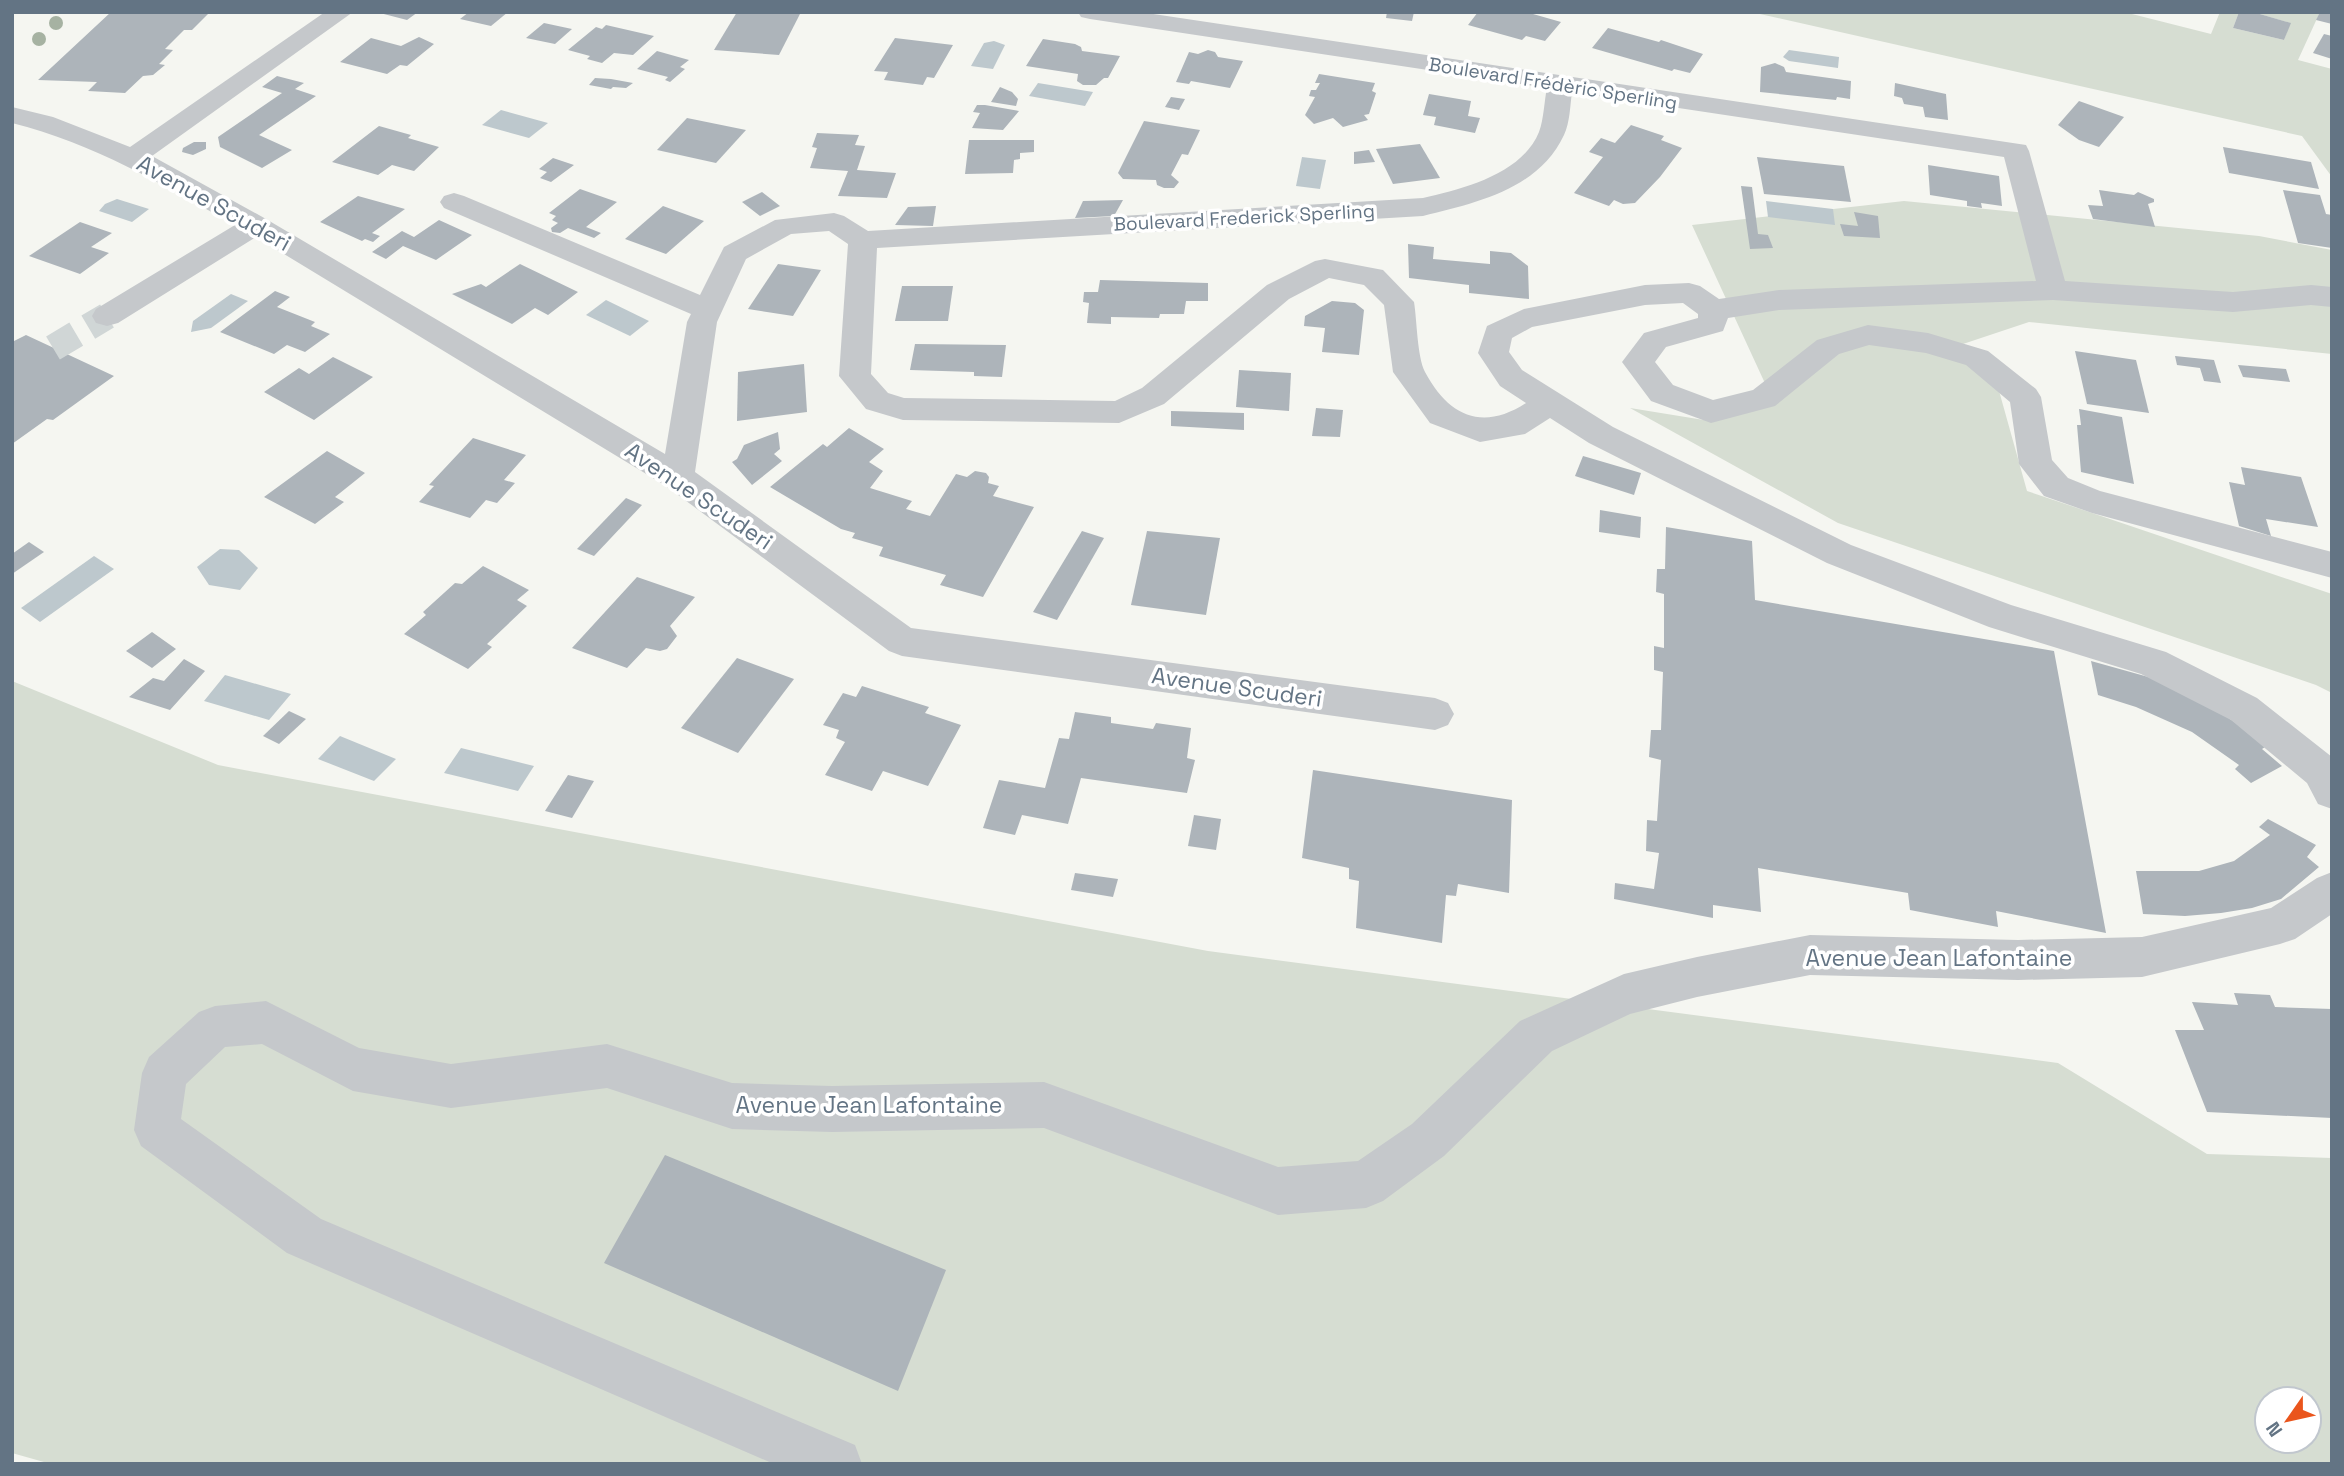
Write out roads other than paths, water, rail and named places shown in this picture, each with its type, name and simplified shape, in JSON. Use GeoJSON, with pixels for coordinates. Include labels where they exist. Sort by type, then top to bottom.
{"type":"FeatureCollection","features":[{"type":"Feature","properties":{"kind":"street"},"geometry":{"type":"LineString","coordinates":[[133,157],[341,12]]}},
{"type":"Feature","properties":{"kind":"street","name":"Boulevard Frédèric Sperling"},"geometry":{"type":"LineString","coordinates":[[1090,12],[1560,85],[2017,151],[2053,290]]}},
{"type":"Feature","properties":{"kind":"street","name":"Boulevard Frederick Sperling"},"geometry":{"type":"LineString","coordinates":[[863,240],[1423,207],[1475,195],[1524,169],[1550,137],[1560,85]]}},
{"type":"Feature","properties":{"kind":"street","name":"Avenue Scuderi"},"geometry":{"type":"LineString","coordinates":[[12,115],[44,122],[133,157],[256,225],[678,477],[902,640],[1435,714]]}},
{"type":"Feature","properties":{"kind":"street"},"geometry":{"type":"LineString","coordinates":[[454,202],[708,310]]}},
{"type":"Feature","properties":{"kind":"street"},"geometry":{"type":"LineString","coordinates":[[678,477],[702,322],[734,253],[785,226],[834,222],[863,240],[856,376],[877,401],[903,409],[1119,412],[1153,396],[1278,292],[1325,268],[1373,276],[1399,302],[1409,372],[1441,415],[1480,431],[1514,426],[1548,404]]}},
{"type":"Feature","properties":{"kind":"street"},"geometry":{"type":"LineString","coordinates":[[107,316],[256,225]]}},
{"type":"Feature","properties":{"kind":"street"},"geometry":{"type":"LineString","coordinates":[[2332,297],[2311,295],[2233,302],[2053,290],[1779,300],[1714,310],[1689,293],[1645,295],[1524,318],[1498,333],[1493,353],[1511,378],[1548,404],[1601,435],[1839,554],[2002,617],[2153,663],[2244,709],[2321,771],[2332,792]]}},
{"type":"Feature","properties":{"kind":"street"},"geometry":{"type":"LineString","coordinates":[[1714,310],[1712,324],[1655,340],[1638,362],[1662,393],[1710,412],[1764,398],[1828,347],[1868,335],[1928,343],[1977,358],[2025,397],[2036,464],[2056,487],[2092,501],[2332,565]]}},
{"type":"Feature","properties":{"kind":"street","name":"Avenue Jean Lafontaine"},"geometry":{"type":"LineString","coordinates":[[836,1464],[304,1236],[157,1130],[165,1073],[215,1027],[266,1021],[353,1069],[451,1086],[607,1066],[732,1106],[832,1108],[1044,1105],[1278,1191],[1366,1184],[1428,1140],[1536,1036],[1624,995],[1697,977],[1810,955],[2018,960],[2142,957],[2280,925],[2332,891]]}},
{"type":"Feature","properties":{"kind":"tunnel"},"geometry":{"type":"LineString","coordinates":[[53,348],[107,316]]}}]}
